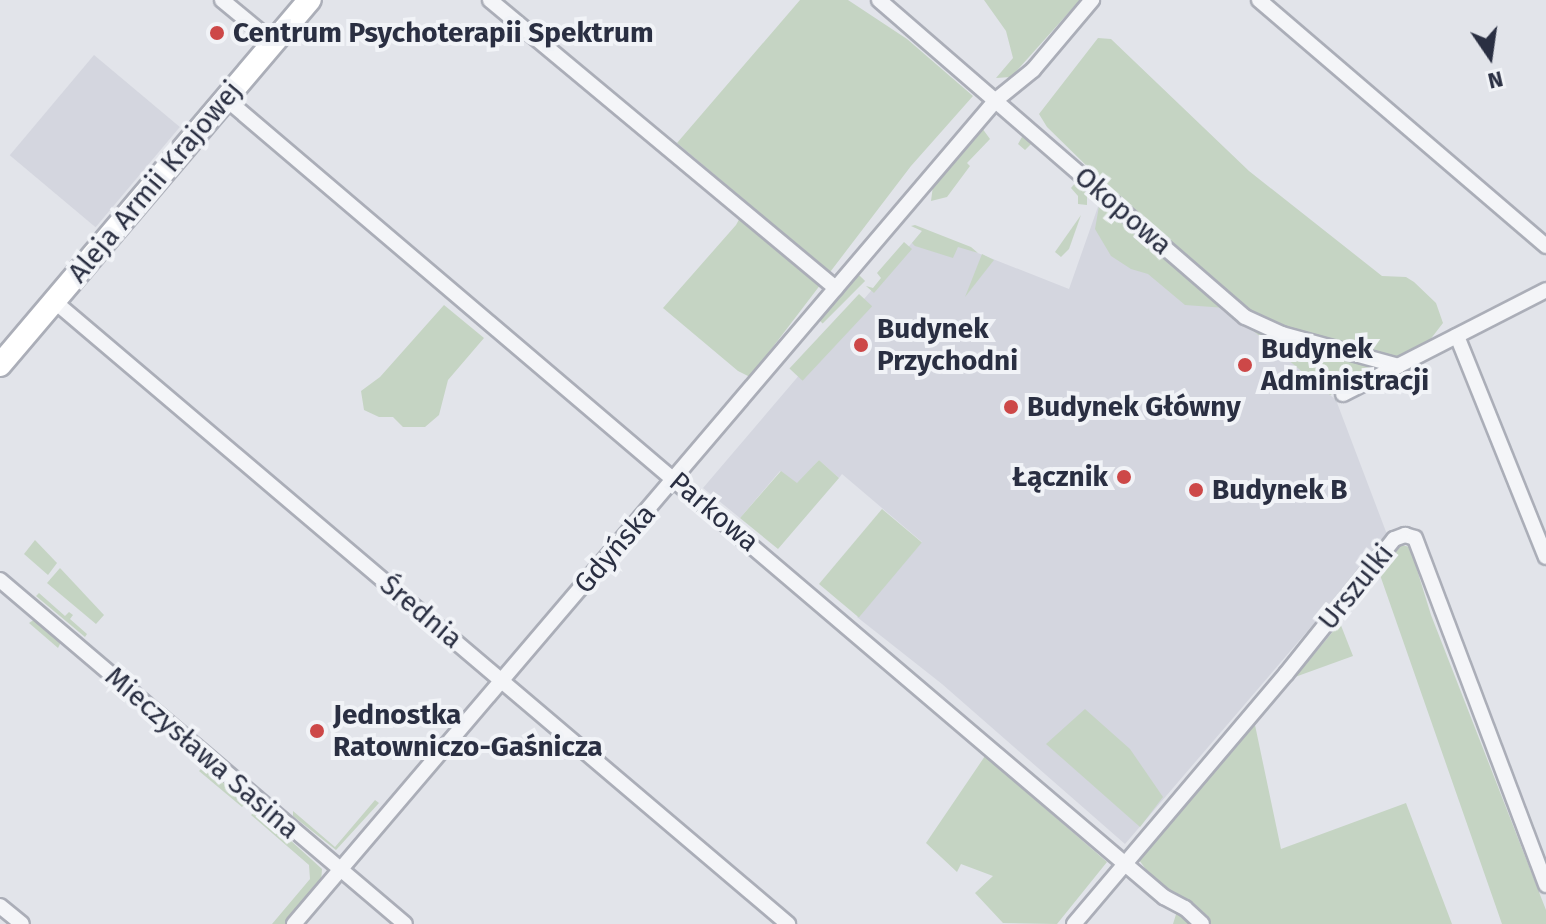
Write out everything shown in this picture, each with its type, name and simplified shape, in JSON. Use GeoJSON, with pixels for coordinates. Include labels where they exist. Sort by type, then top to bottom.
{"type":"FeatureCollection","features":[{"type":"Feature","properties":{"kind":"street"},"geometry":{"type":"LineString","coordinates":[[222,0],[274,43]]}},
{"type":"Feature","properties":{"kind":"street","name":"Aleja Armii Krajowej"},"geometry":{"type":"LineString","coordinates":[[0,365],[310,0]]}},
{"type":"Feature","properties":{"kind":"street"},"geometry":{"type":"LineString","coordinates":[[490,0],[836,288]]}},
{"type":"Feature","properties":{"kind":"street","name":"Okopowa"},"geometry":{"type":"LineString","coordinates":[[879,0],[1245,317],[1282,334],[1399,366]]}},
{"type":"Feature","properties":{"kind":"street","name":"Gdyńska"},"geometry":{"type":"LineString","coordinates":[[294,924],[996,100],[1033,70],[1092,0]]}},
{"type":"Feature","properties":{"kind":"street"},"geometry":{"type":"LineString","coordinates":[[1259,0],[1546,246]]}},
{"type":"Feature","properties":{"kind":"street","name":"Parkowa"},"geometry":{"type":"LineString","coordinates":[[226,99],[1127,862],[1164,897],[1185,908],[1202,924]]}},
{"type":"Feature","properties":{"kind":"street"},"geometry":{"type":"LineString","coordinates":[[1343,394],[1546,290]]}},
{"type":"Feature","properties":{"kind":"street","name":"Średnia"},"geometry":{"type":"LineString","coordinates":[[54,301],[788,924]]}},
{"type":"Feature","properties":{"kind":"street"},"geometry":{"type":"LineString","coordinates":[[1457,336],[1546,557]]}},
{"type":"Feature","properties":{"kind":"street","name":"Urszulki"},"geometry":{"type":"LineString","coordinates":[[1127,862],[1394,539],[1405,535],[1415,538],[1546,885]]}},
{"type":"Feature","properties":{"kind":"street","name":"Mieczysława Sasina"},"geometry":{"type":"LineString","coordinates":[[0,580],[405,924]]}},
{"type":"Feature","properties":{"kind":"street"},"geometry":{"type":"LineString","coordinates":[[1074,924],[1127,862]]}},
{"type":"Feature","properties":{"kind":"street"},"geometry":{"type":"LineString","coordinates":[[0,906],[22,924]]}},
{"type":"Feature","properties":{"kind":"shaded area"},"geometry":{"type":"Polygon","coordinates":[[[94,55],[180,127],[96,227],[10,155],[94,55]]]}},
{"type":"Feature","properties":{"kind":"shaded area"},"geometry":{"type":"Polygon","coordinates":[[[1100,201],[1336,400],[1388,537],[1125,844],[942,684],[857,617],[922,542],[842,474],[839,478],[819,460],[797,484],[780,471],[740,518],[703,488],[922,231],[1069,289],[1100,201]]]}},
{"type":"Feature","properties":{"kind":"green space"},"geometry":{"type":"Polygon","coordinates":[[[800,0],[848,0],[907,39],[973,96],[911,166],[750,377],[738,371],[663,308],[736,225],[748,203],[677,143],[800,0]]]}},
{"type":"Feature","properties":{"kind":"green space"},"geometry":{"type":"Polygon","coordinates":[[[984,0],[1080,0],[1011,77],[996,78],[1013,58],[1006,31],[984,0]]]}},
{"type":"Feature","properties":{"kind":"green space"},"geometry":{"type":"Polygon","coordinates":[[[1098,38],[1111,39],[1249,171],[1382,276],[1406,277],[1414,282],[1436,303],[1443,323],[1426,345],[1330,395],[1226,308],[1185,305],[1148,274],[1131,269],[1111,256],[1095,229],[1099,206],[1103,205],[1142,236],[1143,221],[1047,127],[1039,114],[1098,38]]]}},
{"type":"Feature","properties":{"kind":"green space"},"geometry":{"type":"Polygon","coordinates":[[[982,128],[990,139],[967,163],[970,166],[947,197],[931,201],[933,186],[982,128]]]}},
{"type":"Feature","properties":{"kind":"green space"},"geometry":{"type":"Polygon","coordinates":[[[1022,137],[1030,139],[1087,187],[1087,205],[1078,204],[1078,196],[1071,188],[1077,181],[1032,143],[1025,150],[1018,144],[1022,137]]]}},
{"type":"Feature","properties":{"kind":"green space"},"geometry":{"type":"Polygon","coordinates":[[[1081,215],[1069,249],[1061,257],[1055,252],[1081,215]]]}},
{"type":"Feature","properties":{"kind":"green space"},"geometry":{"type":"Polygon","coordinates":[[[911,226],[971,247],[978,253],[958,247],[953,258],[915,246],[912,243],[922,231],[911,226]]]}},
{"type":"Feature","properties":{"kind":"green space"},"geometry":{"type":"Polygon","coordinates":[[[904,242],[912,249],[874,293],[866,286],[873,288],[881,278],[877,273],[904,242]]]}},
{"type":"Feature","properties":{"kind":"green space"},"geometry":{"type":"Polygon","coordinates":[[[982,254],[994,260],[965,297],[982,254]]]}},
{"type":"Feature","properties":{"kind":"green space"},"geometry":{"type":"Polygon","coordinates":[[[858,274],[865,281],[823,323],[816,316],[858,274]]]}},
{"type":"Feature","properties":{"kind":"green space"},"geometry":{"type":"Polygon","coordinates":[[[859,294],[872,306],[803,381],[789,369],[859,294]]]}},
{"type":"Feature","properties":{"kind":"green space"},"geometry":{"type":"Polygon","coordinates":[[[444,305],[484,338],[448,380],[439,415],[425,427],[403,427],[393,417],[379,417],[364,410],[361,391],[380,377],[444,305]]]}},
{"type":"Feature","properties":{"kind":"green space"},"geometry":{"type":"Polygon","coordinates":[[[819,460],[839,478],[778,549],[740,518],[781,471],[797,483],[819,460]]]}},
{"type":"Feature","properties":{"kind":"green space"},"geometry":{"type":"Polygon","coordinates":[[[882,509],[922,542],[859,617],[819,584],[882,509]]]}},
{"type":"Feature","properties":{"kind":"green space"},"geometry":{"type":"Polygon","coordinates":[[[35,540],[57,563],[48,575],[24,554],[35,540]]]}},
{"type":"Feature","properties":{"kind":"green space"},"geometry":{"type":"Polygon","coordinates":[[[1397,544],[1410,547],[1431,615],[1546,910],[1546,924],[1502,924],[1380,575],[1397,544]]]}},
{"type":"Feature","properties":{"kind":"green space"},"geometry":{"type":"Polygon","coordinates":[[[60,568],[104,615],[96,624],[47,583],[60,568]]]}},
{"type":"Feature","properties":{"kind":"green space"},"geometry":{"type":"Polygon","coordinates":[[[39,593],[65,616],[69,612],[73,615],[70,619],[87,634],[85,637],[36,596],[39,593]]]}},
{"type":"Feature","properties":{"kind":"green space"},"geometry":{"type":"Polygon","coordinates":[[[35,619],[61,642],[58,648],[29,623],[35,619]]]}},
{"type":"Feature","properties":{"kind":"green space"},"geometry":{"type":"Polygon","coordinates":[[[1340,623],[1353,656],[1295,677],[1340,623]]]}},
{"type":"Feature","properties":{"kind":"green space"},"geometry":{"type":"Polygon","coordinates":[[[1085,709],[1130,749],[1163,797],[1140,827],[1046,744],[1085,709]]]}},
{"type":"Feature","properties":{"kind":"green space"},"geometry":{"type":"Polygon","coordinates":[[[1255,725],[1281,849],[1406,803],[1452,924],[1173,924],[1177,911],[1139,860],[1255,725]]]}},
{"type":"Feature","properties":{"kind":"green space"},"geometry":{"type":"Polygon","coordinates":[[[985,756],[1107,862],[1057,924],[1003,923],[975,893],[993,876],[961,864],[957,872],[926,843],[985,756]]]}},
{"type":"Feature","properties":{"kind":"green space"},"geometry":{"type":"Polygon","coordinates":[[[205,765],[247,802],[242,807],[199,771],[205,765]]]}},
{"type":"Feature","properties":{"kind":"green space"},"geometry":{"type":"Polygon","coordinates":[[[375,800],[379,803],[336,850],[293,816],[293,811],[335,847],[375,800]]]}},
{"type":"Feature","properties":{"kind":"green space"},"geometry":{"type":"Polygon","coordinates":[[[257,810],[322,869],[321,882],[285,924],[272,924],[310,879],[309,865],[251,815],[257,810]]]}},
{"type":"Feature","properties":{"kind":"place","name":"Centrum Psychoterapii Spektrum"},"geometry":{"type":"Point","coordinates":[217,33]}},
{"type":"Feature","properties":{"kind":"place","name":"Budynek Przychodni"},"geometry":{"type":"Point","coordinates":[861,345]}},
{"type":"Feature","properties":{"kind":"place","name":"Budynek Administracji"},"geometry":{"type":"Point","coordinates":[1245,365]}},
{"type":"Feature","properties":{"kind":"place","name":"Budynek Główny"},"geometry":{"type":"Point","coordinates":[1011,407]}},
{"type":"Feature","properties":{"kind":"place","name":"Łącznik"},"geometry":{"type":"Point","coordinates":[1124,477]}},
{"type":"Feature","properties":{"kind":"place","name":"Budynek B"},"geometry":{"type":"Point","coordinates":[1196,490]}},
{"type":"Feature","properties":{"kind":"place","name":"Jednostka Ratowniczo-Gaśnicza"},"geometry":{"type":"Point","coordinates":[317,731]}}]}
